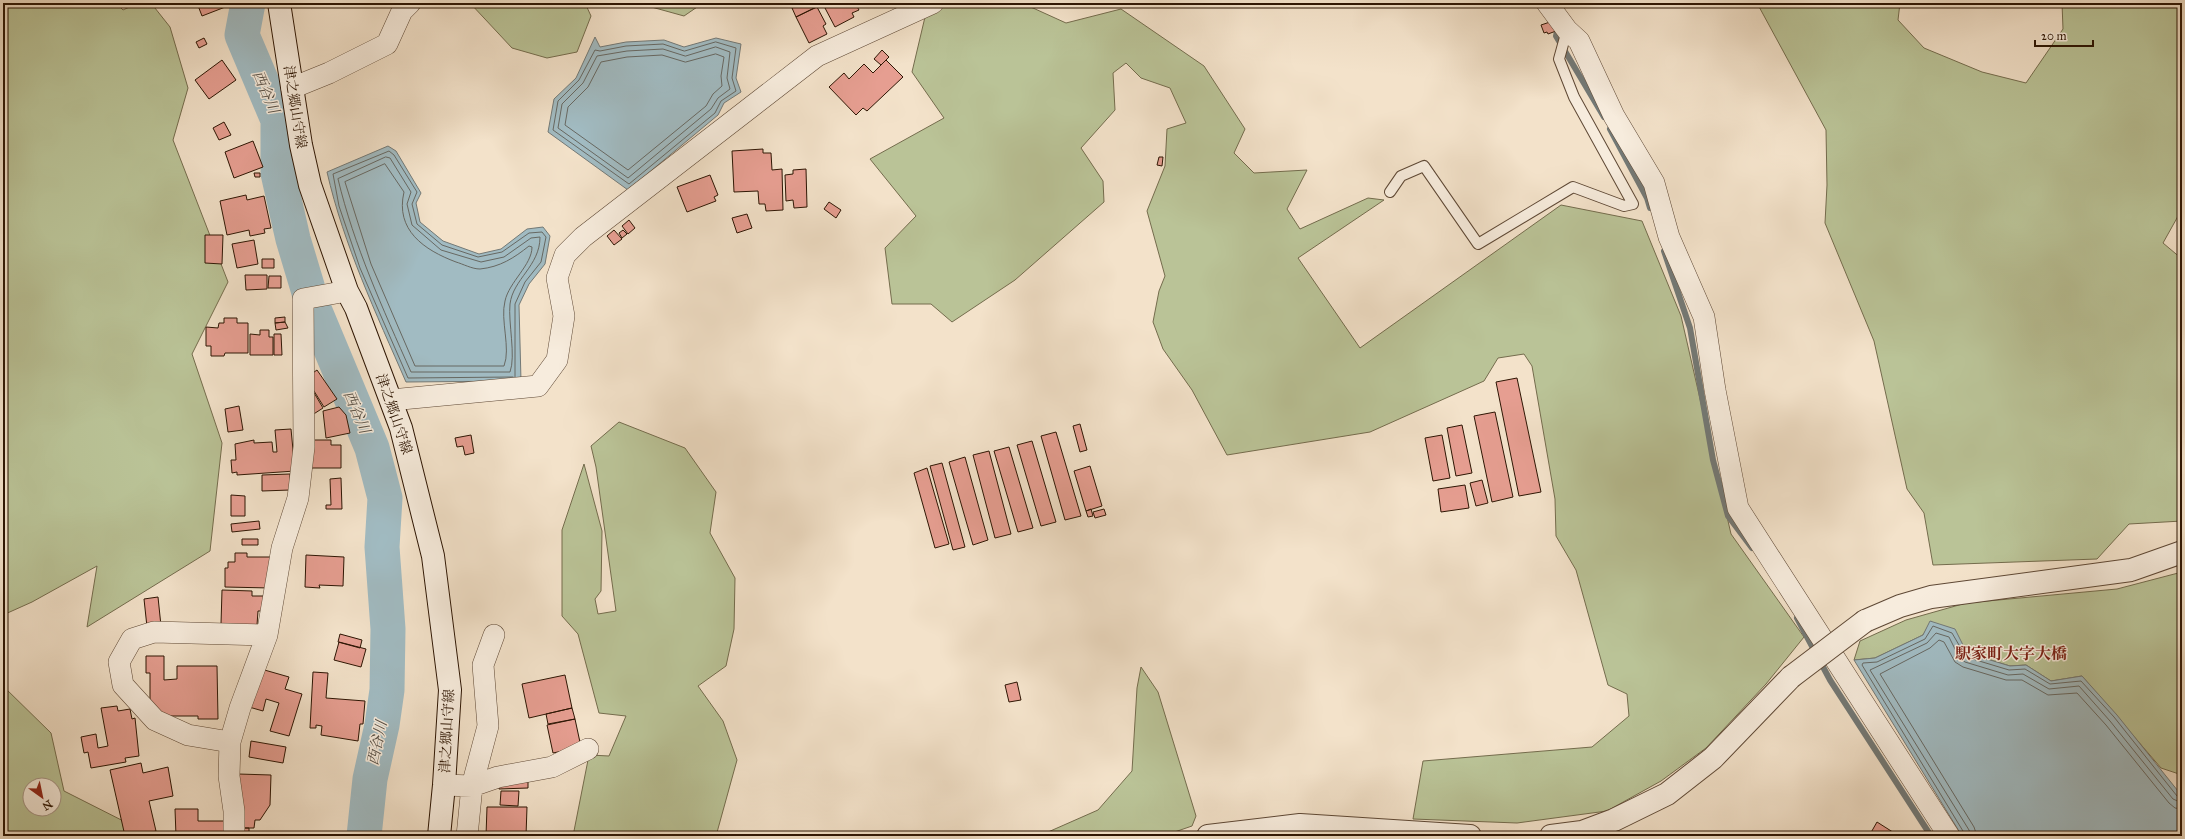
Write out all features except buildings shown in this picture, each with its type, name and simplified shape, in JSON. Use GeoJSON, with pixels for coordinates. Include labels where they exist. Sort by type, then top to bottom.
{"type":"FeatureCollection","features":[{"type":"Feature","properties":{"kind":"street","name":"津之郷山守線"},"geometry":{"type":"LineString","coordinates":[[279,3],[301,145],[310,186],[347,291],[356,308],[401,428],[418,489],[433,556],[450,690],[439,836]]}},
{"type":"Feature","properties":{"kind":"street"},"geometry":{"type":"LineString","coordinates":[[292,88],[329,73],[387,44],[402,11],[410,3]]}},
{"type":"Feature","properties":{"kind":"street"},"geometry":{"type":"LineString","coordinates":[[391,400],[538,386],[557,360],[564,316],[557,278],[565,255],[583,237],[817,56],[933,3]]}},
{"type":"Feature","properties":{"kind":"street"},"geometry":{"type":"LineString","coordinates":[[1547,3],[1567,30],[1579,41],[1614,116],[1654,183],[1669,237],[1704,317],[1715,390],[1738,508],[1949,836]]}},
{"type":"Feature","properties":{"kind":"street"},"geometry":{"type":"LineString","coordinates":[[234,836],[234,811],[229,776],[230,742],[240,708],[267,635],[282,548],[298,498],[304,448],[303,299],[347,291]]}},
{"type":"Feature","properties":{"kind":"street"},"geometry":{"type":"LineString","coordinates":[[1551,836],[1588,830],[1614,820],[1666,794],[1713,758],[1791,677],[1864,621],[1900,606],[1931,596],[2131,570],[2182,552]]}},
{"type":"Feature","properties":{"kind":"street"},"geometry":{"type":"LineString","coordinates":[[230,742],[188,736],[155,720],[123,684],[119,662],[132,639],[154,632],[267,635]]}},
{"type":"Feature","properties":{"kind":"street"},"geometry":{"type":"LineString","coordinates":[[467,836],[472,786],[488,726],[483,665],[494,635]]}},
{"type":"Feature","properties":{"kind":"street"},"geometry":{"type":"LineString","coordinates":[[444,785],[472,786],[498,777],[552,767],[588,750]]}},
{"type":"Feature","properties":{"kind":"street"},"geometry":{"type":"LineString","coordinates":[[1208,836],[1300,825],[1470,836]]}},
{"type":"Feature","properties":{"kind":"lane"},"geometry":{"type":"LineString","coordinates":[[1390,192],[1401,176],[1424,166],[1478,244],[1573,187],[1624,206],[1633,204],[1574,97],[1559,59],[1567,30]]}},
{"type":"Feature","properties":{"kind":"green space"},"geometry":{"type":"Polygon","coordinates":[[[3,3],[116,3],[123,10],[138,3],[151,3],[170,27],[188,88],[173,140],[228,282],[192,354],[222,443],[210,551],[87,627],[97,566],[32,602],[3,615],[3,3]]]}},
{"type":"Feature","properties":{"kind":"green space"},"geometry":{"type":"Polygon","coordinates":[[[470,3],[585,3],[591,16],[577,52],[547,58],[512,48],[470,3]]]}},
{"type":"Feature","properties":{"kind":"green space"},"geometry":{"type":"Polygon","coordinates":[[[637,3],[703,3],[684,16],[637,3]]]}},
{"type":"Feature","properties":{"kind":"green space"},"geometry":{"type":"Polygon","coordinates":[[[948,3],[1022,3],[1066,23],[1121,9],[1204,66],[1245,129],[1234,153],[1254,173],[1307,170],[1287,209],[1300,229],[1368,198],[1384,200],[1298,258],[1360,348],[1561,205],[1642,221],[1681,316],[1731,534],[1804,637],[1766,684],[1706,748],[1661,781],[1607,811],[1517,823],[1413,819],[1423,761],[1592,747],[1629,716],[1627,694],[1608,685],[1576,570],[1556,536],[1555,499],[1532,366],[1524,354],[1498,358],[1484,381],[1370,432],[1227,455],[1192,390],[1163,349],[1153,322],[1159,291],[1165,276],[1147,211],[1165,166],[1167,129],[1186,123],[1170,88],[1141,78],[1126,63],[1113,73],[1115,110],[1081,148],[1103,181],[1104,202],[1015,280],[952,322],[931,304],[892,304],[885,248],[916,216],[870,159],[944,118],[912,72],[925,17],[948,3]]]}},
{"type":"Feature","properties":{"kind":"green space"},"geometry":{"type":"Polygon","coordinates":[[[1757,3],[1900,3],[1898,20],[1924,48],[1982,72],[2026,83],[2063,29],[2062,3],[2182,3],[2182,209],[2163,243],[2182,259],[2182,521],[2129,524],[2097,559],[1933,565],[1924,513],[1907,489],[1874,341],[1825,223],[1827,185],[1826,130],[1757,3]]]}},
{"type":"Feature","properties":{"kind":"green space"},"geometry":{"type":"Polygon","coordinates":[[[619,422],[685,448],[716,492],[710,533],[735,578],[734,629],[726,666],[698,686],[723,721],[737,760],[716,836],[573,836],[589,755],[609,756],[626,716],[599,713],[578,634],[562,616],[562,530],[584,464],[602,531],[601,591],[595,599],[598,614],[616,611],[596,467],[591,446],[619,422]]]}},
{"type":"Feature","properties":{"kind":"green space"},"geometry":{"type":"Polygon","coordinates":[[[2182,572],[2182,775],[2161,768],[2082,676],[2051,681],[2026,665],[2010,666],[1967,653],[1931,621],[1923,635],[1875,658],[1854,660],[1860,641],[1906,620],[1966,603],[2117,589],[2182,572]]]}},
{"type":"Feature","properties":{"kind":"green space"},"geometry":{"type":"Polygon","coordinates":[[[1141,667],[1158,692],[1196,816],[1192,826],[1163,836],[1039,836],[1098,810],[1132,771],[1137,688],[1141,667]]]}},
{"type":"Feature","properties":{"kind":"green space"},"geometry":{"type":"Polygon","coordinates":[[[3,686],[51,733],[61,777],[22,777],[22,817],[62,817],[62,782],[64,791],[153,836],[3,836],[3,686]]]}},
{"type":"Feature","properties":{"kind":"water"},"geometry":{"type":"Polygon","coordinates":[[[595,37],[600,47],[626,42],[664,40],[684,47],[716,38],[741,44],[736,78],[741,92],[724,103],[718,115],[628,190],[548,132],[554,99],[576,78],[595,37]]]}},
{"type":"Feature","properties":{"kind":"water"},"geometry":{"type":"Polygon","coordinates":[[[388,146],[396,151],[421,193],[416,203],[420,222],[443,241],[479,254],[501,249],[527,229],[543,227],[550,236],[545,264],[529,284],[519,305],[521,381],[406,382],[372,305],[352,253],[342,226],[327,172],[388,146]]]}},
{"type":"Feature","properties":{"kind":"water"},"geometry":{"type":"Polygon","coordinates":[[[1930,621],[1955,629],[1967,653],[2010,666],[2026,665],[2051,681],[2082,676],[2117,715],[2182,796],[2182,836],[1962,836],[1854,660],[1875,658],[1923,635],[1930,621]]]}},
{"type":"Feature","properties":{"kind":"waterway","name":"西谷川"},"geometry":{"type":"LineString","coordinates":[[248,3],[242,35],[278,120],[278,173],[293,239],[314,309],[372,448],[385,498],[382,547],[388,629],[387,690],[382,725],[370,779],[364,836]]}},
{"type":"Feature","properties":{"kind":"waterway"},"geometry":{"type":"LineString","coordinates":[[1558,26],[1556,36],[1604,117]]}},
{"type":"Feature","properties":{"kind":"waterway"},"geometry":{"type":"LineString","coordinates":[[1610,129],[1647,198],[1650,208]]}},
{"type":"Feature","properties":{"kind":"waterway"},"geometry":{"type":"LineString","coordinates":[[1664,251],[1690,328],[1713,460],[1728,516],[1752,548]]}},
{"type":"Feature","properties":{"kind":"waterway"},"geometry":{"type":"LineString","coordinates":[[1797,618],[1830,680],[1931,836]]}},
{"type":"Feature","properties":{"kind":"district","name":"駅家町大字大橋"},"geometry":{"type":"Point","coordinates":[2011,653]}}]}
